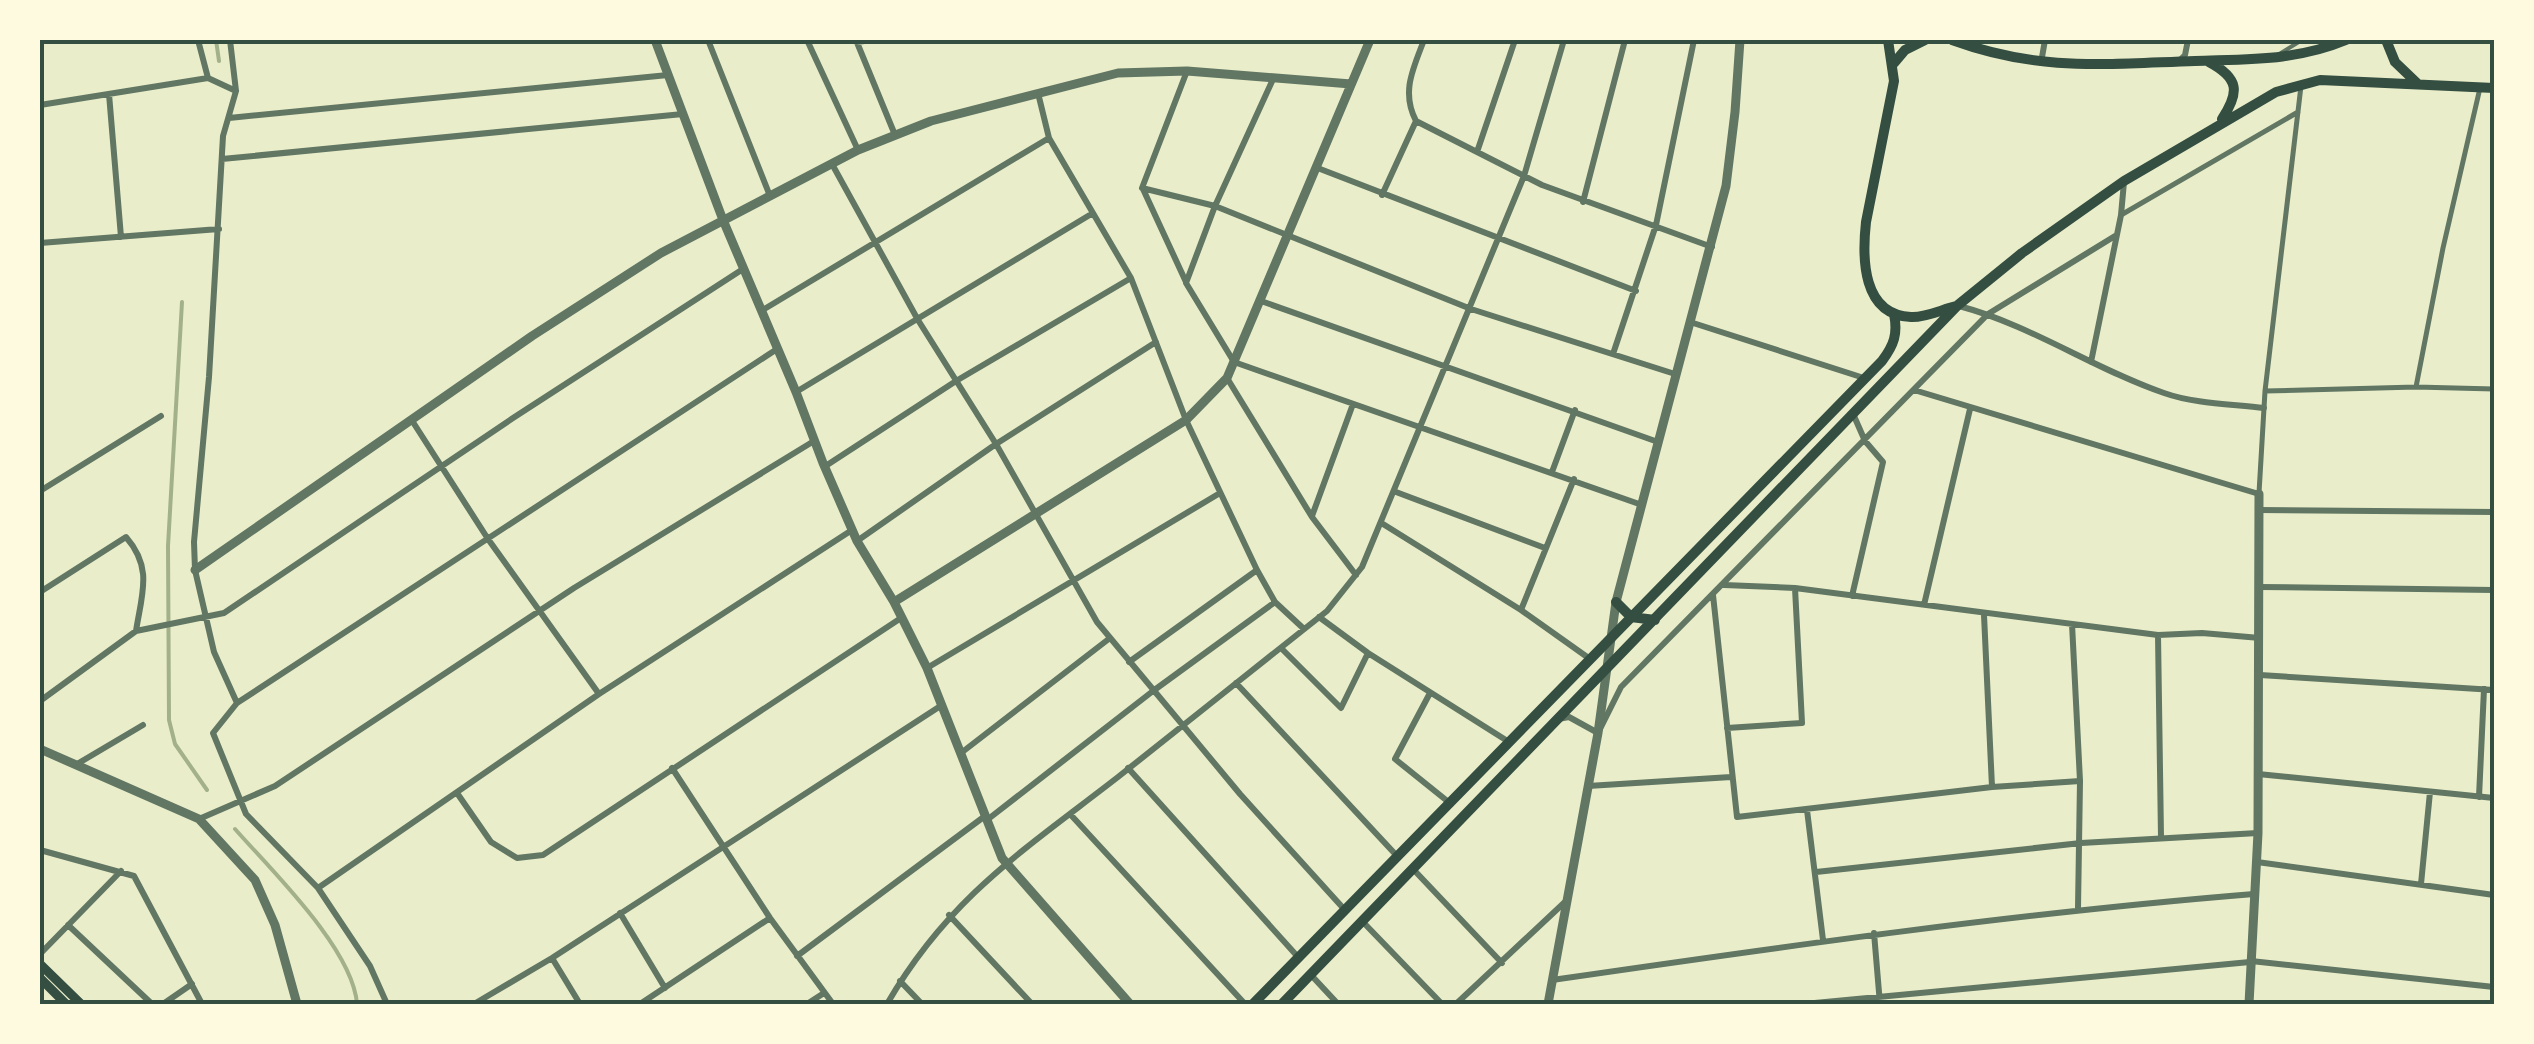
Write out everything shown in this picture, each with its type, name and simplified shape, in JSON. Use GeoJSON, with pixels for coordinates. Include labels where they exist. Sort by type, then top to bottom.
{"type":"FeatureCollection","features":[{"type":"Feature","properties":{"kind":"main road"},"geometry":{"type":"LineString","coordinates":[[1888,40],[1894,64],[1889,112],[1864,240],[1867,282],[1877,301],[1894,314],[1914,318],[1958,305]]}},
{"type":"Feature","properties":{"kind":"main road"},"geometry":{"type":"LineString","coordinates":[[1894,64],[1905,50],[1925,40]]}},
{"type":"Feature","properties":{"kind":"main road"},"geometry":{"type":"LineString","coordinates":[[1952,40],[1992,55],[2043,57],[2085,67],[2270,60],[2346,40]]}},
{"type":"Feature","properties":{"kind":"main road"},"geometry":{"type":"LineString","coordinates":[[2386,40],[2395,62],[2418,85]]}},
{"type":"Feature","properties":{"kind":"main road"},"geometry":{"type":"LineString","coordinates":[[2208,61],[2222,68],[2235,88],[2235,100],[2219,124]]}},
{"type":"Feature","properties":{"kind":"main road"},"geometry":{"type":"LineString","coordinates":[[1282,1004],[1958,305],[2019,255],[2124,180],[2276,92],[2301,83],[2320,80],[2494,88]]}},
{"type":"Feature","properties":{"kind":"main road"},"geometry":{"type":"LineString","coordinates":[[1253,1004],[1865,378],[1894,345],[1894,314]]}},
{"type":"Feature","properties":{"kind":"main road"},"geometry":{"type":"LineString","coordinates":[[1616,602],[1631,617],[1655,620]]}},
{"type":"Feature","properties":{"kind":"main road"},"geometry":{"type":"LineString","coordinates":[[40,964],[81,1004]]}},
{"type":"Feature","properties":{"kind":"main road"},"geometry":{"type":"LineString","coordinates":[[40,978],[66,1004]]}},
{"type":"Feature","properties":{"kind":"street"},"geometry":{"type":"LineString","coordinates":[[198,40],[208,78]]}},
{"type":"Feature","properties":{"kind":"street"},"geometry":{"type":"LineString","coordinates":[[230,40],[236,92],[223,136],[194,542],[195,570],[214,652],[238,702]]}},
{"type":"Feature","properties":{"kind":"street"},"geometry":{"type":"LineString","coordinates":[[655,40],[742,269],[796,392],[824,468],[857,541],[927,668],[1006,861],[1130,1004]]}},
{"type":"Feature","properties":{"kind":"street"},"geometry":{"type":"LineString","coordinates":[[708,40],[770,196]]}},
{"type":"Feature","properties":{"kind":"street"},"geometry":{"type":"LineString","coordinates":[[807,40],[858,150]]}},
{"type":"Feature","properties":{"kind":"street"},"geometry":{"type":"LineString","coordinates":[[873,40],[856,41],[896,135]]}},
{"type":"Feature","properties":{"kind":"street"},"geometry":{"type":"LineString","coordinates":[[894,602],[1186,420],[1227,378],[1370,40]]}},
{"type":"Feature","properties":{"kind":"street"},"geometry":{"type":"LineString","coordinates":[[1424,40],[1406,89],[1408,106],[1416,121],[1583,202],[1712,248]]}},
{"type":"Feature","properties":{"kind":"street"},"geometry":{"type":"LineString","coordinates":[[1477,152],[1515,40]]}},
{"type":"Feature","properties":{"kind":"street"},"geometry":{"type":"LineString","coordinates":[[887,1004],[949,916],[1006,861],[1320,617],[1356,575],[1383,524],[1524,176],[1564,40]]}},
{"type":"Feature","properties":{"kind":"street"},"geometry":{"type":"LineString","coordinates":[[1583,202],[1625,40]]}},
{"type":"Feature","properties":{"kind":"street"},"geometry":{"type":"LineString","coordinates":[[1613,354],[1656,225],[1694,40]]}},
{"type":"Feature","properties":{"kind":"street"},"geometry":{"type":"LineString","coordinates":[[1548,1004],[1598,733],[1616,602],[1712,248],[1731,149],[1740,40]]}},
{"type":"Feature","properties":{"kind":"street"},"geometry":{"type":"LineString","coordinates":[[2043,57],[2045,40]]}},
{"type":"Feature","properties":{"kind":"street"},"geometry":{"type":"LineString","coordinates":[[2178,62],[2186,54],[2188,40]]}},
{"type":"Feature","properties":{"kind":"street"},"geometry":{"type":"LineString","coordinates":[[195,570],[411,419],[648,262],[858,150],[931,121],[1118,73],[1187,71],[1351,84]]}},
{"type":"Feature","properties":{"kind":"street"},"geometry":{"type":"LineString","coordinates":[[1187,71],[1142,188],[1186,283],[1234,362],[1642,505]]}},
{"type":"Feature","properties":{"kind":"street"},"geometry":{"type":"LineString","coordinates":[[229,118],[669,75]]}},
{"type":"Feature","properties":{"kind":"street"},"geometry":{"type":"LineString","coordinates":[[1186,283],[1215,206],[1274,76]]}},
{"type":"Feature","properties":{"kind":"street"},"geometry":{"type":"LineString","coordinates":[[40,105],[208,78],[236,92]]}},
{"type":"Feature","properties":{"kind":"street"},"geometry":{"type":"LineString","coordinates":[[2249,1004],[2258,833],[2259,494],[2265,390],[2301,83]]}},
{"type":"Feature","properties":{"kind":"street"},"geometry":{"type":"LineString","coordinates":[[2416,387],[2480,88]]}},
{"type":"Feature","properties":{"kind":"street"},"geometry":{"type":"LineString","coordinates":[[1038,92],[1049,138],[1131,278],[1186,420],[1257,570],[1275,602],[1304,629]]}},
{"type":"Feature","properties":{"kind":"street"},"geometry":{"type":"LineString","coordinates":[[110,94],[120,236]]}},
{"type":"Feature","properties":{"kind":"street"},"geometry":{"type":"LineString","coordinates":[[2121,215],[2298,112]]}},
{"type":"Feature","properties":{"kind":"street"},"geometry":{"type":"LineString","coordinates":[[222,158],[685,114]]}},
{"type":"Feature","properties":{"kind":"street"},"geometry":{"type":"LineString","coordinates":[[1382,195],[1416,121]]}},
{"type":"Feature","properties":{"kind":"street"},"geometry":{"type":"LineString","coordinates":[[761,312],[1049,138]]}},
{"type":"Feature","properties":{"kind":"street"},"geometry":{"type":"LineString","coordinates":[[832,164],[918,320],[1110,638],[1182,726],[1345,910]]}},
{"type":"Feature","properties":{"kind":"street"},"geometry":{"type":"LineString","coordinates":[[1315,168],[1636,291]]}},
{"type":"Feature","properties":{"kind":"street"},"geometry":{"type":"LineString","coordinates":[[2091,363],[2121,215],[2124,180]]}},
{"type":"Feature","properties":{"kind":"street"},"geometry":{"type":"LineString","coordinates":[[1142,188],[1215,206],[1471,308],[1675,374]]}},
{"type":"Feature","properties":{"kind":"street"},"geometry":{"type":"LineString","coordinates":[[796,392],[1093,213]]}},
{"type":"Feature","properties":{"kind":"street"},"geometry":{"type":"LineString","coordinates":[[40,243],[219,229]]}},
{"type":"Feature","properties":{"kind":"street"},"geometry":{"type":"LineString","coordinates":[[1598,733],[1621,687],[1988,314],[2115,236]]}},
{"type":"Feature","properties":{"kind":"street"},"geometry":{"type":"LineString","coordinates":[[40,701],[136,630],[224,613],[742,269]]}},
{"type":"Feature","properties":{"kind":"street"},"geometry":{"type":"LineString","coordinates":[[824,468],[956,381],[1131,278]]}},
{"type":"Feature","properties":{"kind":"street"},"geometry":{"type":"LineString","coordinates":[[1262,301],[1659,442]]}},
{"type":"Feature","properties":{"kind":"street"},"geometry":{"type":"LineString","coordinates":[[1958,305],[1988,314],[2166,394],[2264,408]]}},
{"type":"Feature","properties":{"kind":"street"},"geometry":{"type":"LineString","coordinates":[[1689,322],[1865,378]]}},
{"type":"Feature","properties":{"kind":"street"},"geometry":{"type":"LineString","coordinates":[[857,541],[996,444],[1156,342]]}},
{"type":"Feature","properties":{"kind":"street"},"geometry":{"type":"LineString","coordinates":[[387,1004],[370,966],[318,888],[246,814],[213,733],[238,702],[778,349]]}},
{"type":"Feature","properties":{"kind":"street"},"geometry":{"type":"LineString","coordinates":[[1227,378],[1312,517],[1356,575]]}},
{"type":"Feature","properties":{"kind":"street"},"geometry":{"type":"LineString","coordinates":[[2265,390],[2494,389]]}},
{"type":"Feature","properties":{"kind":"street"},"geometry":{"type":"LineString","coordinates":[[1914,390],[2259,494]]}},
{"type":"Feature","properties":{"kind":"street"},"geometry":{"type":"LineString","coordinates":[[1312,517],[1354,404]]}},
{"type":"Feature","properties":{"kind":"street"},"geometry":{"type":"LineString","coordinates":[[1924,605],[1970,408]]}},
{"type":"Feature","properties":{"kind":"street"},"geometry":{"type":"LineString","coordinates":[[1552,472],[1574,410]]}},
{"type":"Feature","properties":{"kind":"street"},"geometry":{"type":"LineString","coordinates":[[40,491],[161,416]]}},
{"type":"Feature","properties":{"kind":"street"},"geometry":{"type":"LineString","coordinates":[[1852,596],[1883,462],[1865,441],[1854,416]]}},
{"type":"Feature","properties":{"kind":"street"},"geometry":{"type":"LineString","coordinates":[[411,419],[488,539],[599,694]]}},
{"type":"Feature","properties":{"kind":"street"},"geometry":{"type":"LineString","coordinates":[[199,819],[275,786],[541,610],[814,441]]}},
{"type":"Feature","properties":{"kind":"street"},"geometry":{"type":"LineString","coordinates":[[1520,610],[1574,479]]}},
{"type":"Feature","properties":{"kind":"street"},"geometry":{"type":"LineString","coordinates":[[1396,492],[1545,548]]}},
{"type":"Feature","properties":{"kind":"street"},"geometry":{"type":"LineString","coordinates":[[927,668],[1220,493]]}},
{"type":"Feature","properties":{"kind":"street"},"geometry":{"type":"LineString","coordinates":[[2260,510],[2494,512]]}},
{"type":"Feature","properties":{"kind":"street"},"geometry":{"type":"LineString","coordinates":[[1383,524],[1591,659]]}},
{"type":"Feature","properties":{"kind":"street"},"geometry":{"type":"LineString","coordinates":[[318,888],[599,694],[852,530]]}},
{"type":"Feature","properties":{"kind":"street"},"geometry":{"type":"LineString","coordinates":[[40,592],[126,537],[144,568],[136,630]]}},
{"type":"Feature","properties":{"kind":"street"},"geometry":{"type":"LineString","coordinates":[[1129,662],[1257,570]]}},
{"type":"Feature","properties":{"kind":"street"},"geometry":{"type":"LineString","coordinates":[[1722,585],[1795,588],[2158,635],[2202,633],[2260,638]]}},
{"type":"Feature","properties":{"kind":"street"},"geometry":{"type":"LineString","coordinates":[[2259,587],[2494,590]]}},
{"type":"Feature","properties":{"kind":"street"},"geometry":{"type":"LineString","coordinates":[[1727,728],[1802,723],[1795,588]]}},
{"type":"Feature","properties":{"kind":"street"},"geometry":{"type":"LineString","coordinates":[[1713,594],[1736,817],[1992,787],[2080,782]]}},
{"type":"Feature","properties":{"kind":"street"},"geometry":{"type":"LineString","coordinates":[[797,956],[1275,602]]}},
{"type":"Feature","properties":{"kind":"street"},"geometry":{"type":"LineString","coordinates":[[1984,614],[1992,787]]}},
{"type":"Feature","properties":{"kind":"street"},"geometry":{"type":"LineString","coordinates":[[1320,617],[1430,694],[1510,742]]}},
{"type":"Feature","properties":{"kind":"street"},"geometry":{"type":"LineString","coordinates":[[456,792],[492,842],[517,858],[543,855],[902,618]]}},
{"type":"Feature","properties":{"kind":"street"},"geometry":{"type":"LineString","coordinates":[[2072,624],[2080,782],[2078,908]]}},
{"type":"Feature","properties":{"kind":"street"},"geometry":{"type":"LineString","coordinates":[[2158,635],[2161,837]]}},
{"type":"Feature","properties":{"kind":"street"},"geometry":{"type":"LineString","coordinates":[[960,753],[1110,638]]}},
{"type":"Feature","properties":{"kind":"street"},"geometry":{"type":"LineString","coordinates":[[1281,648],[1341,708],[1368,653]]}},
{"type":"Feature","properties":{"kind":"street"},"geometry":{"type":"LineString","coordinates":[[2260,675],[2494,690]]}},
{"type":"Feature","properties":{"kind":"street"},"geometry":{"type":"LineString","coordinates":[[1236,683],[1398,858]]}},
{"type":"Feature","properties":{"kind":"street"},"geometry":{"type":"LineString","coordinates":[[2479,797],[2484,689]]}},
{"type":"Feature","properties":{"kind":"street"},"geometry":{"type":"LineString","coordinates":[[1430,694],[1395,760],[1450,804]]}},
{"type":"Feature","properties":{"kind":"street"},"geometry":{"type":"LineString","coordinates":[[479,1003],[942,705]]}},
{"type":"Feature","properties":{"kind":"street"},"geometry":{"type":"LineString","coordinates":[[1556,719],[1569,717],[1598,733]]}},
{"type":"Feature","properties":{"kind":"street"},"geometry":{"type":"LineString","coordinates":[[78,764],[142,725]]}},
{"type":"Feature","properties":{"kind":"street"},"geometry":{"type":"LineString","coordinates":[[40,749],[199,819],[255,880],[275,925],[297,1004]]}},
{"type":"Feature","properties":{"kind":"street"},"geometry":{"type":"LineString","coordinates":[[672,768],[770,918],[833,1004]]}},
{"type":"Feature","properties":{"kind":"street"},"geometry":{"type":"LineString","coordinates":[[1128,768],[1299,958]]}},
{"type":"Feature","properties":{"kind":"street"},"geometry":{"type":"LineString","coordinates":[[2256,774],[2494,798]]}},
{"type":"Feature","properties":{"kind":"street"},"geometry":{"type":"LineString","coordinates":[[1588,786],[1731,777]]}},
{"type":"Feature","properties":{"kind":"street"},"geometry":{"type":"LineString","coordinates":[[2421,884],[2430,792]]}},
{"type":"Feature","properties":{"kind":"street"},"geometry":{"type":"LineString","coordinates":[[1807,810],[1823,940]]}},
{"type":"Feature","properties":{"kind":"street"},"geometry":{"type":"LineString","coordinates":[[1069,813],[1245,1004]]}},
{"type":"Feature","properties":{"kind":"street"},"geometry":{"type":"LineString","coordinates":[[1816,872],[2081,843],[2258,833]]}},
{"type":"Feature","properties":{"kind":"street"},"geometry":{"type":"LineString","coordinates":[[40,850],[134,876],[202,1004]]}},
{"type":"Feature","properties":{"kind":"street"},"geometry":{"type":"LineString","coordinates":[[2257,862],[2494,895]]}},
{"type":"Feature","properties":{"kind":"street"},"geometry":{"type":"LineString","coordinates":[[1413,869],[1502,963]]}},
{"type":"Feature","properties":{"kind":"street"},"geometry":{"type":"LineString","coordinates":[[40,954],[122,870]]}},
{"type":"Feature","properties":{"kind":"street"},"geometry":{"type":"LineString","coordinates":[[1552,980],[2078,908],[2254,894]]}},
{"type":"Feature","properties":{"kind":"street"},"geometry":{"type":"LineString","coordinates":[[1456,1004],[1567,900]]}},
{"type":"Feature","properties":{"kind":"street"},"geometry":{"type":"LineString","coordinates":[[620,912],[665,988]]}},
{"type":"Feature","properties":{"kind":"street"},"geometry":{"type":"LineString","coordinates":[[949,916],[1032,1004]]}},
{"type":"Feature","properties":{"kind":"street"},"geometry":{"type":"LineString","coordinates":[[640,1004],[770,918]]}},
{"type":"Feature","properties":{"kind":"street"},"geometry":{"type":"LineString","coordinates":[[1362,921],[1442,1004]]}},
{"type":"Feature","properties":{"kind":"street"},"geometry":{"type":"LineString","coordinates":[[68,925],[152,1004]]}},
{"type":"Feature","properties":{"kind":"street"},"geometry":{"type":"LineString","coordinates":[[1874,933],[1880,999]]}},
{"type":"Feature","properties":{"kind":"street"},"geometry":{"type":"LineString","coordinates":[[552,958],[580,1004]]}},
{"type":"Feature","properties":{"kind":"street"},"geometry":{"type":"LineString","coordinates":[[1804,1004],[2250,962],[2494,987]]}},
{"type":"Feature","properties":{"kind":"street"},"geometry":{"type":"LineString","coordinates":[[1310,975],[1338,1004]]}},
{"type":"Feature","properties":{"kind":"street"},"geometry":{"type":"LineString","coordinates":[[900,981],[922,1004]]}},
{"type":"Feature","properties":{"kind":"street"},"geometry":{"type":"LineString","coordinates":[[163,1004],[192,984]]}},
{"type":"Feature","properties":{"kind":"street"},"geometry":{"type":"LineString","coordinates":[[807,1004],[824,993]]}},
{"type":"Feature","properties":{"kind":"lane"},"geometry":{"type":"LineString","coordinates":[[2270,60],[2302,40]]}},
{"type":"Feature","properties":{"kind":"waterway"},"geometry":{"type":"LineString","coordinates":[[216,40],[219,61]]}},
{"type":"Feature","properties":{"kind":"waterway"},"geometry":{"type":"LineString","coordinates":[[182,302],[168,546],[169,720],[175,744],[207,790]]}},
{"type":"Feature","properties":{"kind":"waterway"},"geometry":{"type":"LineString","coordinates":[[235,829],[326,935],[352,982],[357,1004]]}}]}
